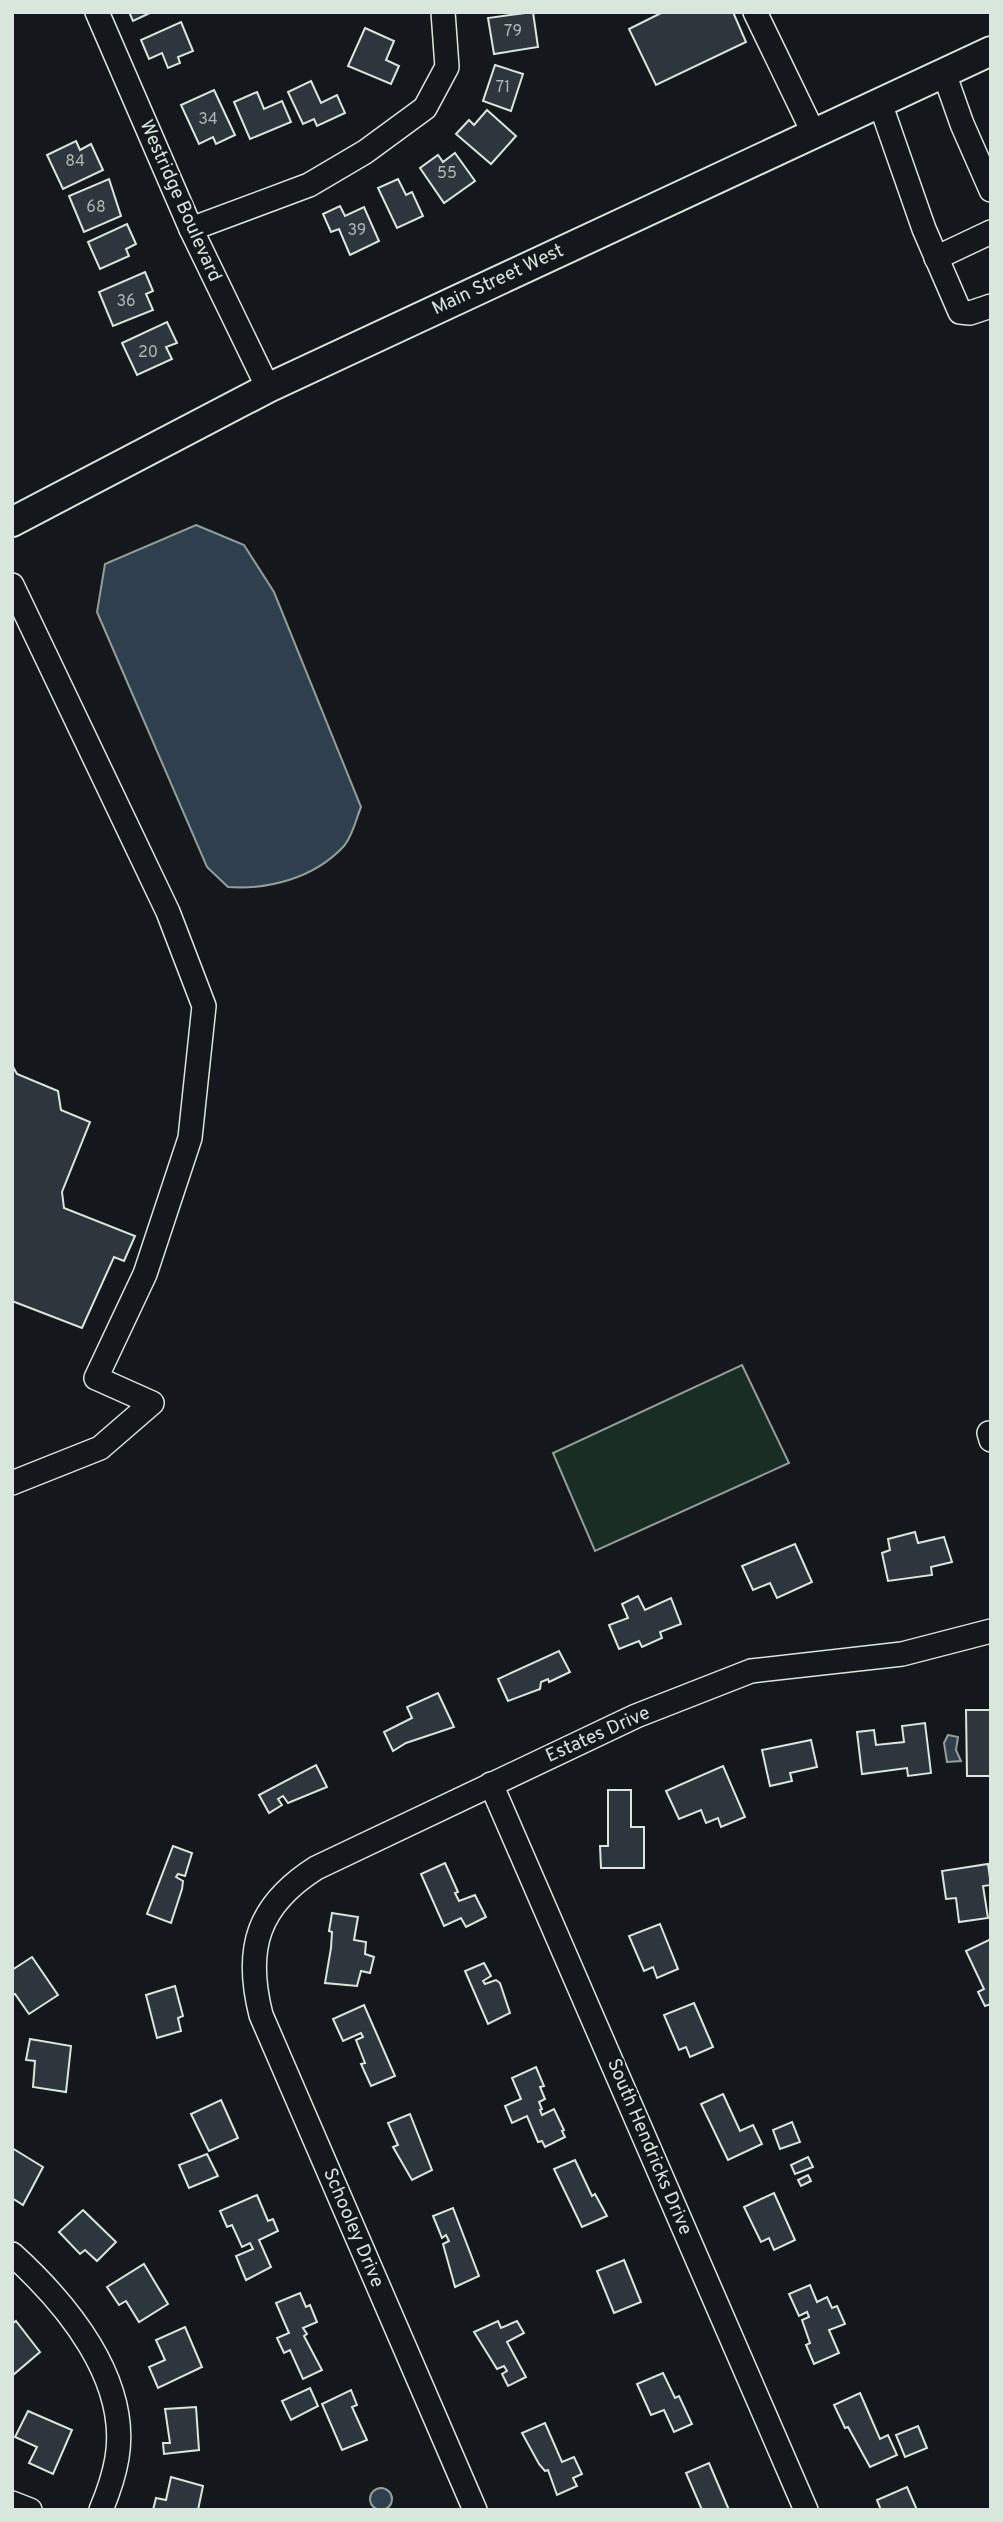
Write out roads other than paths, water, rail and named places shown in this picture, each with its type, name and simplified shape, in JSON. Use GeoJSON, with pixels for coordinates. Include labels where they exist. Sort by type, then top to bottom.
{"type":"FeatureCollection","features":[{"type":"Feature","properties":{"kind":"main road","name":"Main Street West"},"geometry":{"type":"LineString","coordinates":[[12,522],[268,388],[991,51]]}},
{"type":"Feature","properties":{"kind":"street","name":"Westridge Boulevard"},"geometry":{"type":"LineString","coordinates":[[97,12],[191,229],[268,388]]}},
{"type":"Feature","properties":{"kind":"street"},"geometry":{"type":"LineString","coordinates":[[191,229],[309,185],[366,152],[425,108],[447,67],[443,12]]}},
{"type":"Feature","properties":{"kind":"street"},"geometry":{"type":"LineString","coordinates":[[755,12],[814,134]]}},
{"type":"Feature","properties":{"kind":"street"},"geometry":{"type":"LineString","coordinates":[[944,73],[962,124],[991,190]]}},
{"type":"Feature","properties":{"kind":"street"},"geometry":{"type":"LineString","coordinates":[[880,103],[936,258],[960,312],[970,313],[991,306]]}},
{"type":"Feature","properties":{"kind":"street"},"geometry":{"type":"LineString","coordinates":[[936,258],[991,232]]}},
{"type":"Feature","properties":{"kind":"street"},"geometry":{"type":"LineString","coordinates":[[12,585],[168,912],[204,1006],[190,1138],[145,1274],[96,1378],[152,1403],[100,1448],[12,1483]]}},
{"type":"Feature","properties":{"kind":"street","name":"Estates Drive"},"geometry":{"type":"LineString","coordinates":[[257,1941],[267,1914],[279,1896],[316,1868],[636,1716],[751,1671],[902,1654],[991,1631]]}},
{"type":"Feature","properties":{"kind":"street","name":"South Hendricks Drive"},"geometry":{"type":"LineString","coordinates":[[491,1784],[806,2510]]}},
{"type":"Feature","properties":{"kind":"street","name":"Schooley Drive"},"geometry":{"type":"LineString","coordinates":[[257,1941],[253,1971],[256,1994],[267,2031],[475,2510]]}},
{"type":"Feature","properties":{"kind":"street"},"geometry":{"type":"LineString","coordinates":[[12,2254],[65,2310],[91,2349],[108,2387],[118,2442],[113,2477],[101,2510]]}},
{"type":"Feature","properties":{"kind":"street"},"geometry":{"type":"LineString","coordinates":[[12,2503],[30,2510]]}},
{"type":"Feature","properties":{"kind":"water"},"geometry":{"type":"Polygon","coordinates":[[[196,525],[244,545],[274,592],[361,807],[349,839],[331,858],[304,874],[274,884],[228,887],[207,867],[97,612],[105,564],[196,525]]]}},
{"type":"Feature","properties":{"kind":"water"},"geometry":{"type":"Polygon","coordinates":[[[948,1735],[958,1737],[956,1750],[961,1761],[947,1762],[944,1743],[948,1735]]]}},
{"type":"Feature","properties":{"kind":"water"},"geometry":{"type":"Polygon","coordinates":[[[381,2488],[389,2491],[392,2499],[389,2507],[381,2510],[373,2507],[370,2499],[373,2491],[381,2488]]]}}]}
